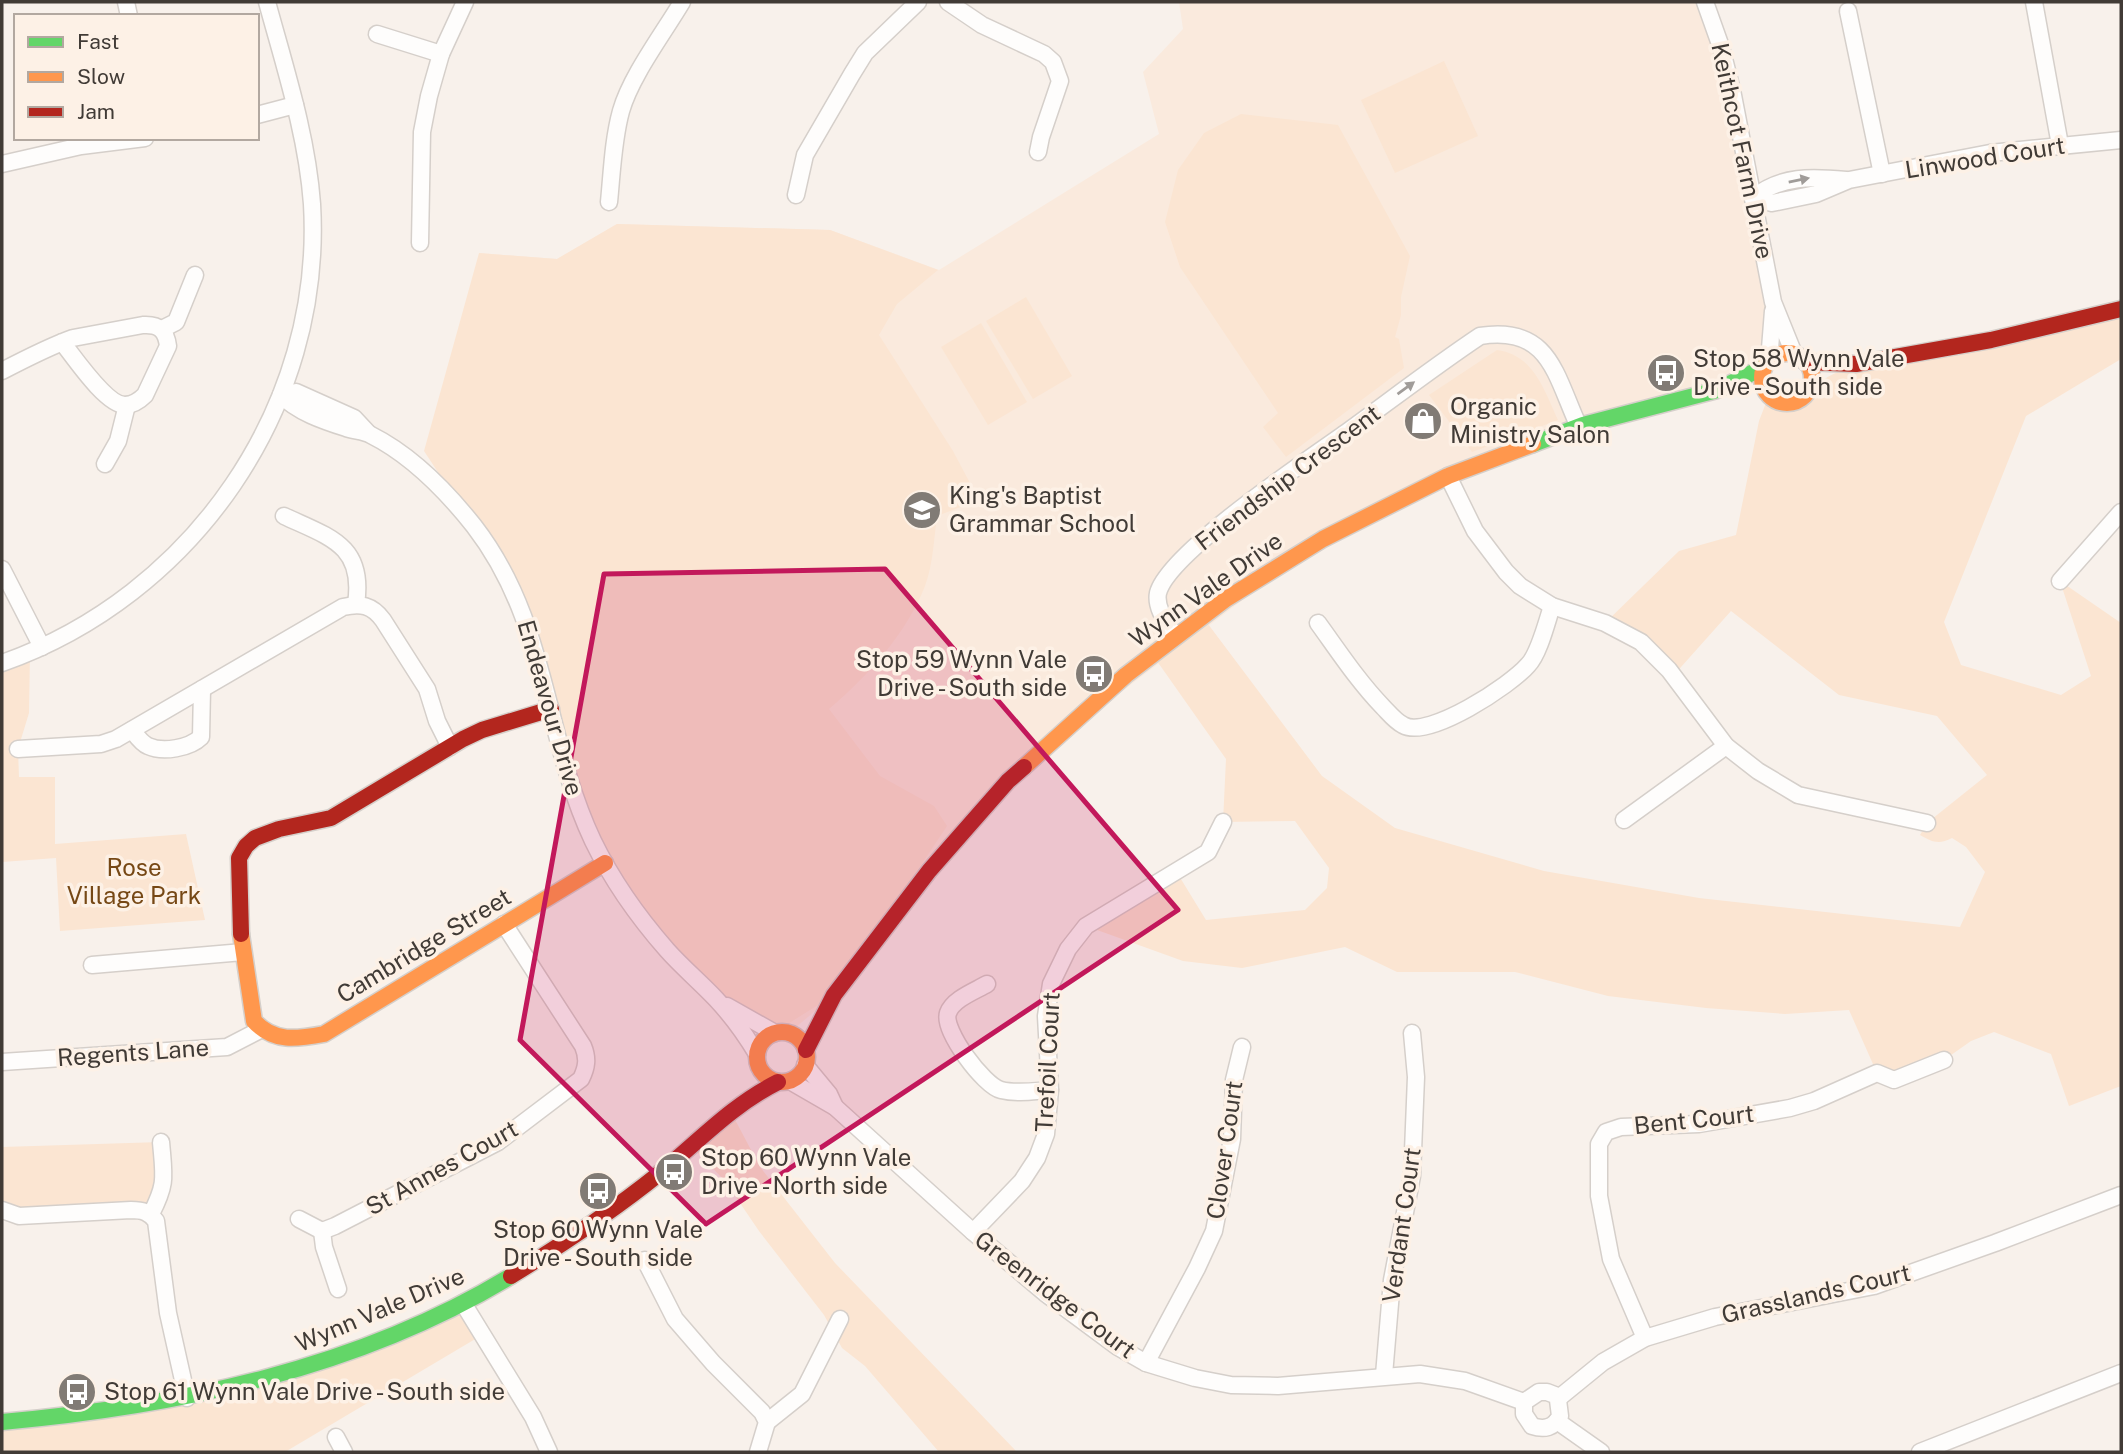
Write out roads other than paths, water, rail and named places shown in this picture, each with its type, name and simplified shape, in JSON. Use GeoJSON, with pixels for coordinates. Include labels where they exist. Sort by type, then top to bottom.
{"type":"FeatureCollection","features":[{"type":"Feature","properties":{"kind":"main road"},"geometry":{"type":"LineString","coordinates":[[1856,364],[1780,354],[1767,364],[1762,382],[1769,396],[1780,402],[1793,402],[1830,376],[1856,364],[1991,340],[2121,309]]}},
{"type":"Feature","properties":{"kind":"main road"},"geometry":{"type":"LineString","coordinates":[[1799,358],[1811,375],[1808,390]]}},
{"type":"Feature","properties":{"kind":"main road","name":"Wynn Vale Drive"},"geometry":{"type":"LineString","coordinates":[[806,1057],[834,995],[929,871],[1008,781],[1084,710],[1175,636],[1226,599],[1323,539],[1448,476],[1579,427],[1717,390],[1767,364]]}},
{"type":"Feature","properties":{"kind":"main road","name":"Wynn Vale Drive"},"geometry":{"type":"LineString","coordinates":[[1717,390],[1769,396]]}},
{"type":"Feature","properties":{"kind":"main road"},"geometry":{"type":"LineString","coordinates":[[260,1030],[251,1013],[243,951],[239,858],[243,847],[251,839],[277,828],[311,825],[331,818],[482,730],[551,709]]}},
{"type":"Feature","properties":{"kind":"main road","name":"Cambridge Street"},"geometry":{"type":"LineString","coordinates":[[260,1030],[275,1038],[324,1034],[605,863]]}},
{"type":"Feature","properties":{"kind":"main road","name":"Wynn Vale Drive"},"geometry":{"type":"LineString","coordinates":[[780,1032],[834,995]]}},
{"type":"Feature","properties":{"kind":"main road"},"geometry":{"type":"LineString","coordinates":[[780,1032],[797,1037],[806,1057],[802,1072],[784,1081],[763,1074],[757,1056],[764,1040],[780,1032]]}},
{"type":"Feature","properties":{"kind":"main road","name":"Wynn Vale Drive"},"geometry":{"type":"LineString","coordinates":[[724,1117],[757,1056]]}},
{"type":"Feature","properties":{"kind":"main road","name":"Wynn Vale Drive"},"geometry":{"type":"LineString","coordinates":[[2,1422],[100,1414],[187,1398],[309,1367],[360,1348],[463,1303],[541,1258],[625,1201],[692,1147],[724,1117],[761,1090],[784,1081]]}},
{"type":"Feature","properties":{"kind":"street"},"geometry":{"type":"LineString","coordinates":[[2,663],[76,630],[128,597],[154,576],[190,541],[238,478],[264,433],[281,395],[304,313],[312,237],[309,174],[295,105],[267,2]]}},
{"type":"Feature","properties":{"kind":"street"},"geometry":{"type":"LineString","coordinates":[[420,243],[422,132],[441,54],[465,2]]}},
{"type":"Feature","properties":{"kind":"street"},"geometry":{"type":"LineString","coordinates":[[608,202],[616,133],[622,109],[630,89],[682,2]]}},
{"type":"Feature","properties":{"kind":"street"},"geometry":{"type":"LineString","coordinates":[[796,195],[805,155],[865,53],[918,2]]}},
{"type":"Feature","properties":{"kind":"street"},"geometry":{"type":"LineString","coordinates":[[948,2],[982,25],[1044,54],[1053,62],[1060,81],[1038,152]]}},
{"type":"Feature","properties":{"kind":"street","name":"Keithcot Farm Drive"},"geometry":{"type":"LineString","coordinates":[[1705,2],[1727,69],[1773,302],[1799,358]]}},
{"type":"Feature","properties":{"kind":"street"},"geometry":{"type":"LineString","coordinates":[[2034,2],[2060,145]]}},
{"type":"Feature","properties":{"kind":"street"},"geometry":{"type":"LineString","coordinates":[[1848,11],[1882,174]]}},
{"type":"Feature","properties":{"kind":"street"},"geometry":{"type":"LineString","coordinates":[[377,34],[441,54]]}},
{"type":"Feature","properties":{"kind":"street"},"geometry":{"type":"LineString","coordinates":[[259,114],[295,105]]}},
{"type":"Feature","properties":{"kind":"street"},"geometry":{"type":"LineString","coordinates":[[2,164],[81,146],[128,140]]}},
{"type":"Feature","properties":{"kind":"street","name":"Linwood Court"},"geometry":{"type":"LineString","coordinates":[[1753,198],[1772,204],[1816,194],[1849,180],[1990,153],[2121,140]]}},
{"type":"Feature","properties":{"kind":"street"},"geometry":{"type":"LineString","coordinates":[[162,329],[176,321],[195,275]]}},
{"type":"Feature","properties":{"kind":"street","name":"Keithcot Farm Drive"},"geometry":{"type":"LineString","coordinates":[[1767,364],[1773,302]]}},
{"type":"Feature","properties":{"kind":"street"},"geometry":{"type":"LineString","coordinates":[[2,371],[62,342],[72,338],[143,325],[154,325],[162,329],[168,346],[145,396],[127,405],[110,399],[62,342]]}},
{"type":"Feature","properties":{"kind":"street","name":"Friendship Crescent"},"geometry":{"type":"LineString","coordinates":[[1175,636],[1157,605],[1158,593],[1175,566],[1232,515],[1480,335],[1500,332],[1514,334],[1536,345],[1547,356],[1579,427]]}},
{"type":"Feature","properties":{"kind":"street","name":"Endeavour Drive"},"geometry":{"type":"LineString","coordinates":[[281,395],[292,406],[348,429],[368,433],[405,457],[460,511],[491,551],[507,577],[527,622],[565,768],[579,809],[605,863],[622,892],[667,951],[716,999],[757,1056]]}},
{"type":"Feature","properties":{"kind":"street"},"geometry":{"type":"LineString","coordinates":[[105,464],[118,441],[127,405]]}},
{"type":"Feature","properties":{"kind":"street"},"geometry":{"type":"LineString","coordinates":[[1448,476],[1475,531],[1520,586],[1552,606],[1605,623],[1641,642],[1669,670],[1726,746],[1758,771],[1798,795],[1927,822]]}},
{"type":"Feature","properties":{"kind":"street"},"geometry":{"type":"LineString","coordinates":[[2060,581],[2121,512]]}},
{"type":"Feature","properties":{"kind":"street"},"geometry":{"type":"LineString","coordinates":[[284,516],[335,540],[342,546],[358,574],[356,604]]}},
{"type":"Feature","properties":{"kind":"street"},"geometry":{"type":"LineString","coordinates":[[2,569],[42,647]]}},
{"type":"Feature","properties":{"kind":"street"},"geometry":{"type":"LineString","coordinates":[[18,750],[102,744],[132,730],[343,607],[356,604],[366,605],[383,620],[427,689],[437,721],[450,747]]}},
{"type":"Feature","properties":{"kind":"street"},"geometry":{"type":"LineString","coordinates":[[1318,623],[1360,682],[1392,716],[1404,726],[1422,728],[1454,715],[1506,684],[1531,664],[1552,606]]}},
{"type":"Feature","properties":{"kind":"street"},"geometry":{"type":"LineString","coordinates":[[132,730],[148,746],[186,746],[196,742],[201,737],[202,729],[202,689]]}},
{"type":"Feature","properties":{"kind":"street"},"geometry":{"type":"LineString","coordinates":[[1624,820],[1726,746]]}},
{"type":"Feature","properties":{"kind":"street","name":"Trefoil Court"},"geometry":{"type":"LineString","coordinates":[[973,1232],[1003,1203],[1037,1158],[1046,1134],[1051,1090],[1045,1016],[1051,984],[1068,949],[1086,926],[1208,852],[1223,822]]}},
{"type":"Feature","properties":{"kind":"street","name":"St Annes Court"},"geometry":{"type":"LineString","coordinates":[[322,1231],[498,1142],[581,1079],[586,1067],[583,1046],[504,924]]}},
{"type":"Feature","properties":{"kind":"street"},"geometry":{"type":"LineString","coordinates":[[92,965],[243,951]]}},
{"type":"Feature","properties":{"kind":"street"},"geometry":{"type":"LineString","coordinates":[[987,984],[954,1004],[948,1012],[946,1023],[952,1035],[977,1070],[998,1090],[1051,1090]]}},
{"type":"Feature","properties":{"kind":"street","name":"Endeavour Drive"},"geometry":{"type":"LineString","coordinates":[[716,999],[780,1032]]}},
{"type":"Feature","properties":{"kind":"street","name":"Regents Lane"},"geometry":{"type":"LineString","coordinates":[[2,1062],[228,1047],[260,1030]]}},
{"type":"Feature","properties":{"kind":"street","name":"Verdant Court"},"geometry":{"type":"LineString","coordinates":[[1384,1375],[1392,1280],[1412,1175],[1416,1077],[1412,1033]]}},
{"type":"Feature","properties":{"kind":"street","name":"Clover Court"},"geometry":{"type":"LineString","coordinates":[[1146,1363],[1214,1231],[1232,1139],[1234,1080],[1242,1047]]}},
{"type":"Feature","properties":{"kind":"street","name":"Greenridge Court"},"geometry":{"type":"LineString","coordinates":[[806,1057],[835,1107]]}},
{"type":"Feature","properties":{"kind":"street","name":"Bent Court"},"geometry":{"type":"LineString","coordinates":[[1646,1338],[1611,1259],[1599,1196],[1599,1144],[1606,1132],[1621,1127],[1699,1124],[1790,1108],[1814,1101],[1877,1073],[1894,1080],[1944,1060]]}},
{"type":"Feature","properties":{"kind":"street","name":"Greenridge Court"},"geometry":{"type":"LineString","coordinates":[[784,1081],[835,1107],[1045,1293],[1118,1347],[1146,1363],[1195,1378],[1231,1385],[1278,1385],[1420,1374],[1446,1377],[1524,1402]]}},
{"type":"Feature","properties":{"kind":"street"},"geometry":{"type":"LineString","coordinates":[[151,1214],[164,1182],[162,1142]]}},
{"type":"Feature","properties":{"kind":"street","name":"Grasslands Court"},"geometry":{"type":"LineString","coordinates":[[1560,1397],[1603,1363],[1646,1338],[1715,1317],[1874,1286],[2121,1195]]}},
{"type":"Feature","properties":{"kind":"street"},"geometry":{"type":"LineString","coordinates":[[2,1210],[19,1216],[131,1210],[143,1210],[151,1214],[156,1222],[168,1313],[187,1398]]}},
{"type":"Feature","properties":{"kind":"street"},"geometry":{"type":"LineString","coordinates":[[299,1219],[322,1231],[324,1247],[338,1289]]}},
{"type":"Feature","properties":{"kind":"street"},"geometry":{"type":"LineString","coordinates":[[645,1259],[675,1319],[713,1363],[762,1412],[766,1422],[758,1452]]}},
{"type":"Feature","properties":{"kind":"street"},"geometry":{"type":"LineString","coordinates":[[463,1303],[533,1417],[549,1452]]}},
{"type":"Feature","properties":{"kind":"street"},"geometry":{"type":"LineString","coordinates":[[766,1422],[802,1394],[840,1319]]}},
{"type":"Feature","properties":{"kind":"street"},"geometry":{"type":"LineString","coordinates":[[1920,1452],[2121,1373]]}},
{"type":"Feature","properties":{"kind":"street"},"geometry":{"type":"LineString","coordinates":[[1539,1392],[1560,1397],[1558,1400],[1561,1410],[1557,1421],[1546,1428],[1532,1426],[1524,1414],[1524,1402],[1539,1392]]}},
{"type":"Feature","properties":{"kind":"street"},"geometry":{"type":"LineString","coordinates":[[1557,1421],[1601,1452]]}},
{"type":"Feature","properties":{"kind":"street"},"geometry":{"type":"LineString","coordinates":[[336,1437],[344,1452]]}},
{"type":"Feature","properties":{"kind":"place","name":"Stop 58 Wynn Vale Drive - South side"},"geometry":{"type":"Point","coordinates":[1666,373]}},
{"type":"Feature","properties":{"kind":"place","name":"Organic Ministry Salon"},"geometry":{"type":"Point","coordinates":[1423,421]}},
{"type":"Feature","properties":{"kind":"place","name":"King's Baptist Grammar School"},"geometry":{"type":"Point","coordinates":[922,510]}},
{"type":"Feature","properties":{"kind":"place","name":"Stop 59 Wynn Vale Drive - South side"},"geometry":{"type":"Point","coordinates":[1094,674]}},
{"type":"Feature","properties":{"kind":"place","name":"Stop 60 Wynn Vale Drive - North side"},"geometry":{"type":"Point","coordinates":[674,1172]}},
{"type":"Feature","properties":{"kind":"place","name":"Stop 60 Wynn Vale Drive - South side"},"geometry":{"type":"Point","coordinates":[598,1191]}},
{"type":"Feature","properties":{"kind":"place","name":"Stop 61 Wynn Vale Drive - South side"},"geometry":{"type":"Point","coordinates":[77,1392]}},
{"type":"Feature","properties":{"kind":"park label","name":"Rose Village Park"},"geometry":{"type":"Point","coordinates":[134,882]}}]}
